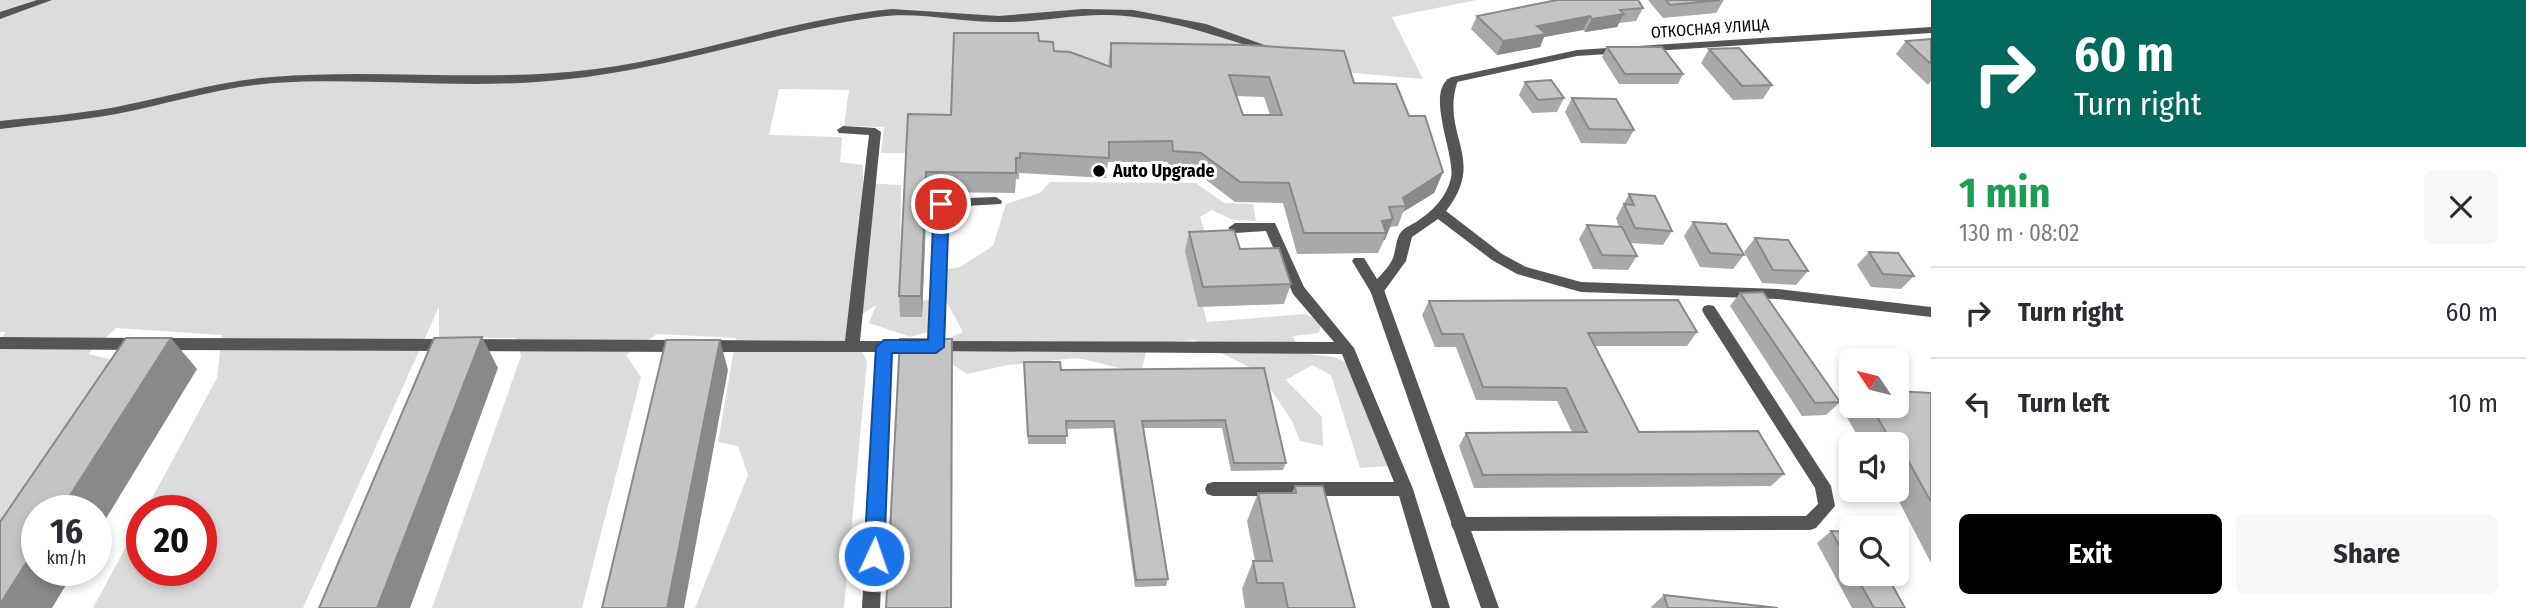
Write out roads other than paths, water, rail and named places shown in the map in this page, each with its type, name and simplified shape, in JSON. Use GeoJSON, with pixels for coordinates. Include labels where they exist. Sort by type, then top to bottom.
{"type":"FeatureCollection","features":[{"type":"Feature","properties":{"kind":"street"},"geometry":{"type":"LineString","coordinates":[[0,16],[47,0]]}},
{"type":"Feature","properties":{"kind":"street"},"geometry":{"type":"LineString","coordinates":[[0,125],[98,114],[203,89],[271,80],[339,77],[431,82],[556,77],[619,69],[761,36],[882,13],[1000,19],[1084,12],[1151,15],[1206,26],[1272,50]]}},
{"type":"Feature","properties":{"kind":"street","name":"ОТКОСНАЯ УЛИЦА"},"geometry":{"type":"LineString","coordinates":[[1438,212],[1458,183],[1460,166],[1444,107],[1445,93],[1452,79],[1577,53],[1931,30]]}},
{"type":"Feature","properties":{"kind":"street"},"geometry":{"type":"LineString","coordinates":[[843,131],[875,132],[852,346]]}},
{"type":"Feature","properties":{"kind":"street"},"geometry":{"type":"LineString","coordinates":[[936,347],[941,204],[996,201]]}},
{"type":"Feature","properties":{"kind":"street"},"geometry":{"type":"LineString","coordinates":[[1377,290],[1399,261],[1406,235],[1438,212],[1497,257],[1522,271],[1569,284],[1778,294],[1931,312]]}},
{"type":"Feature","properties":{"kind":"street"},"geometry":{"type":"LineString","coordinates":[[1235,228],[1270,226],[1298,290],[1347,348],[1405,489],[1441,608]]}},
{"type":"Feature","properties":{"kind":"street"},"geometry":{"type":"LineString","coordinates":[[1359,261],[1377,290],[1490,608]]}},
{"type":"Feature","properties":{"kind":"street"},"geometry":{"type":"LineString","coordinates":[[1460,524],[1810,523],[1827,506],[1823,486],[1709,310]]}},
{"type":"Feature","properties":{"kind":"street"},"geometry":{"type":"LineString","coordinates":[[0,343],[1347,348]]}},
{"type":"Feature","properties":{"kind":"street"},"geometry":{"type":"LineString","coordinates":[[872,608],[884,347]]}},
{"type":"Feature","properties":{"kind":"street"},"geometry":{"type":"LineString","coordinates":[[1213,489],[1405,489]]}},
{"type":"Feature","properties":{"kind":"place","name":"Auto Upgrade"},"geometry":{"type":"Point","coordinates":[1099,171]}}]}
